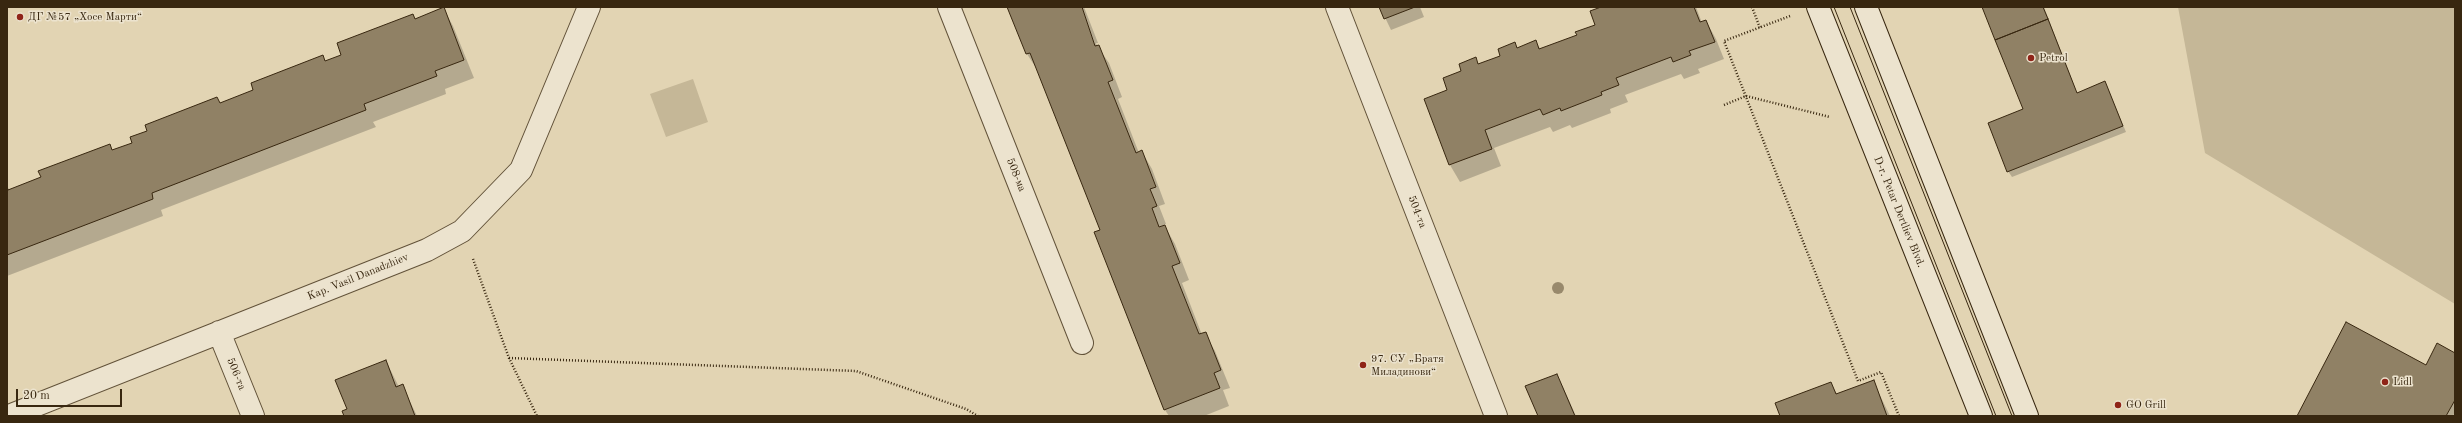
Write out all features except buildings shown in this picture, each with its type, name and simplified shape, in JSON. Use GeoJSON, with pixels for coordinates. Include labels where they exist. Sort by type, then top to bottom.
{"type":"FeatureCollection","features":[{"type":"Feature","properties":{"kind":"street","name":"Kap. Vasil Danadzhiev"},"geometry":{"type":"LineString","coordinates":[[10,416],[427,250],[462,231],[522,170],[589,7]]}},
{"type":"Feature","properties":{"kind":"street","name":"508-ма"},"geometry":{"type":"LineString","coordinates":[[949,7],[1082,344]]}},
{"type":"Feature","properties":{"kind":"street","name":"504-та"},"geometry":{"type":"LineString","coordinates":[[1337,7],[1496,416]]}},
{"type":"Feature","properties":{"kind":"street","name":"D-r. Petar Dertliev Blvd."},"geometry":{"type":"LineString","coordinates":[[1818,7],[1981,416]]}},
{"type":"Feature","properties":{"kind":"street"},"geometry":{"type":"LineString","coordinates":[[1866,7],[2027,416]]}},
{"type":"Feature","properties":{"kind":"street","name":"506-та"},"geometry":{"type":"LineString","coordinates":[[219,332],[253,416]]}},
{"type":"Feature","properties":{"kind":"path"},"geometry":{"type":"LineString","coordinates":[[1752,7],[1760,28]]}},
{"type":"Feature","properties":{"kind":"path"},"geometry":{"type":"LineString","coordinates":[[1792,16],[1724,42],[1858,381],[1881,372],[1899,416]]}},
{"type":"Feature","properties":{"kind":"path"},"geometry":{"type":"LineString","coordinates":[[1724,105],[1746,96],[1832,117]]}},
{"type":"Feature","properties":{"kind":"path"},"geometry":{"type":"LineString","coordinates":[[462,231],[509,358],[537,416]]}},
{"type":"Feature","properties":{"kind":"path"},"geometry":{"type":"LineString","coordinates":[[509,358],[856,371],[966,409],[978,416]]}},
{"type":"Feature","properties":{"kind":"shaded area"},"geometry":{"type":"Polygon","coordinates":[[[2178,7],[2455,7],[2455,304],[2205,153],[2178,7]]]}},
{"type":"Feature","properties":{"kind":"shaded area"},"geometry":{"type":"Polygon","coordinates":[[[693,79],[708,122],[666,137],[650,94],[693,79]]]}},
{"type":"Feature","properties":{"kind":"tram line"},"geometry":{"type":"LineString","coordinates":[[1834,7],[1996,416]]}},
{"type":"Feature","properties":{"kind":"tram line"},"geometry":{"type":"LineString","coordinates":[[1850,7],[2012,416]]}},
{"type":"Feature","properties":{"kind":"place","name":"ДГ №57 „Хосе Марти“"},"geometry":{"type":"Point","coordinates":[20,17]}},
{"type":"Feature","properties":{"kind":"place","name":"Petrol"},"geometry":{"type":"Point","coordinates":[2031,58]}},
{"type":"Feature","properties":{"kind":"place","name":"97. СУ „Братя Миладинови“"},"geometry":{"type":"Point","coordinates":[1363,365]}},
{"type":"Feature","properties":{"kind":"place","name":"Lidl"},"geometry":{"type":"Point","coordinates":[2385,382]}},
{"type":"Feature","properties":{"kind":"place","name":"GO Grill"},"geometry":{"type":"Point","coordinates":[2118,405]}}]}
